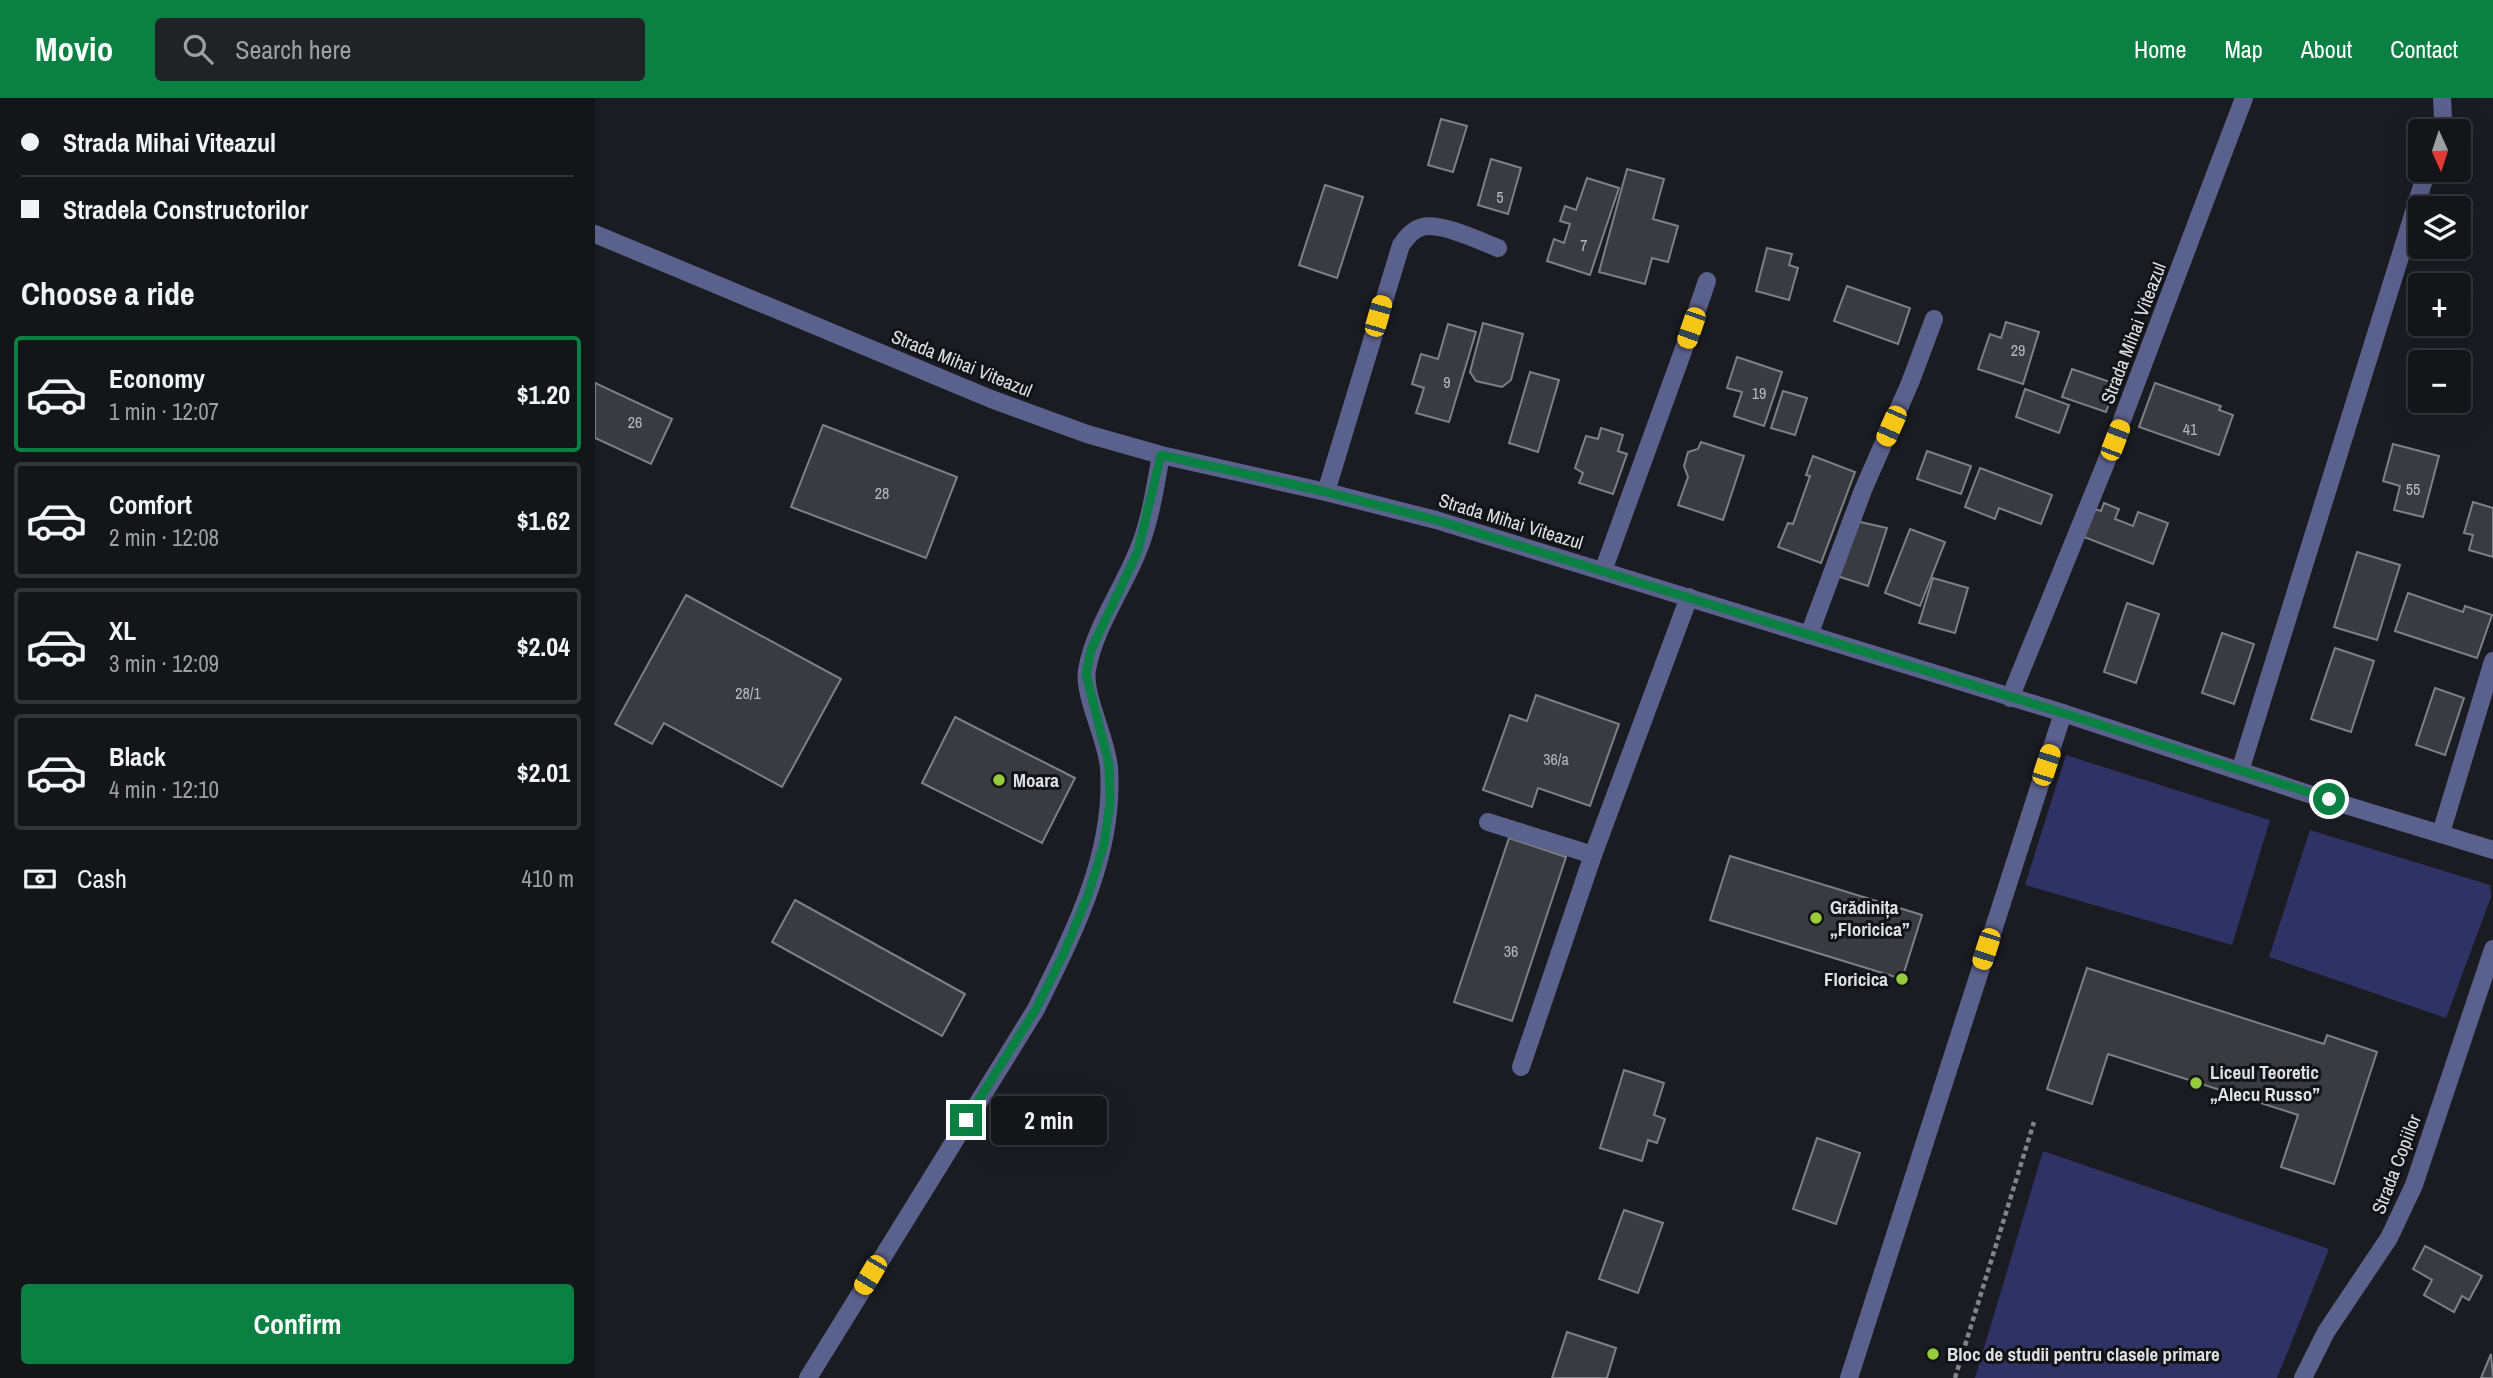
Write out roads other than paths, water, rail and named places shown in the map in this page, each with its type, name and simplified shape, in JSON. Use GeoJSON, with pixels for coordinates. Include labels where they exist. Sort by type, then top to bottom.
{"type":"FeatureCollection","features":[{"type":"Feature","properties":{"kind":"street","name":"Strada Mihai Viteazul"},"geometry":{"type":"LineString","coordinates":[[2010,698],[2105,465],[2244,98]]}},
{"type":"Feature","properties":{"kind":"street"},"geometry":{"type":"LineString","coordinates":[[2442,98],[2443,119]]}},
{"type":"Feature","properties":{"kind":"street"},"geometry":{"type":"LineString","coordinates":[[2240,771],[2423,182]]}},
{"type":"Feature","properties":{"kind":"street"},"geometry":{"type":"LineString","coordinates":[[1326,492],[1401,245],[1412,232],[1424,226],[1442,228],[1498,247]]}},
{"type":"Feature","properties":{"kind":"street","name":"Strada Mihai Viteazul"},"geometry":{"type":"LineString","coordinates":[[595,234],[991,399],[1087,435],[1436,520],[2063,713],[2493,850]]}},
{"type":"Feature","properties":{"kind":"street","name":"Strada Mihai Viteazul"},"geometry":{"type":"LineString","coordinates":[[1603,571],[1707,281]]}},
{"type":"Feature","properties":{"kind":"street"},"geometry":{"type":"LineString","coordinates":[[1809,635],[1863,490],[1910,383],[1934,319]]}},
{"type":"Feature","properties":{"kind":"street"},"geometry":{"type":"LineString","coordinates":[[808,1378],[1036,1009],[1064,953],[1088,895],[1104,844],[1110,804],[1109,764],[1086,674],[1091,650],[1138,551],[1161,455]]}},
{"type":"Feature","properties":{"kind":"street"},"geometry":{"type":"LineString","coordinates":[[1521,1067],[1593,855],[1689,597]]}},
{"type":"Feature","properties":{"kind":"street"},"geometry":{"type":"LineString","coordinates":[[2441,833],[2493,661]]}},
{"type":"Feature","properties":{"kind":"street"},"geometry":{"type":"LineString","coordinates":[[1849,1378],[2063,713]]}},
{"type":"Feature","properties":{"kind":"street"},"geometry":{"type":"LineString","coordinates":[[1487,822],[1593,855]]}},
{"type":"Feature","properties":{"kind":"street","name":"Strada Copiilor"},"geometry":{"type":"LineString","coordinates":[[2303,1378],[2326,1332],[2389,1238],[2414,1185],[2493,949]]}},
{"type":"Feature","properties":{"kind":"place","name":"Moara"},"geometry":{"type":"Point","coordinates":[999,780]}},
{"type":"Feature","properties":{"kind":"place","name":"Grădinița „Floricica”"},"geometry":{"type":"Point","coordinates":[1816,918]}},
{"type":"Feature","properties":{"kind":"place","name":"Floricica"},"geometry":{"type":"Point","coordinates":[1902,979]}},
{"type":"Feature","properties":{"kind":"place","name":"Liceul Teoretic „Alecu Russo”"},"geometry":{"type":"Point","coordinates":[2196,1083]}},
{"type":"Feature","properties":{"kind":"place","name":"Bloc de studii pentru clasele primare"},"geometry":{"type":"Point","coordinates":[1933,1354]}}]}
